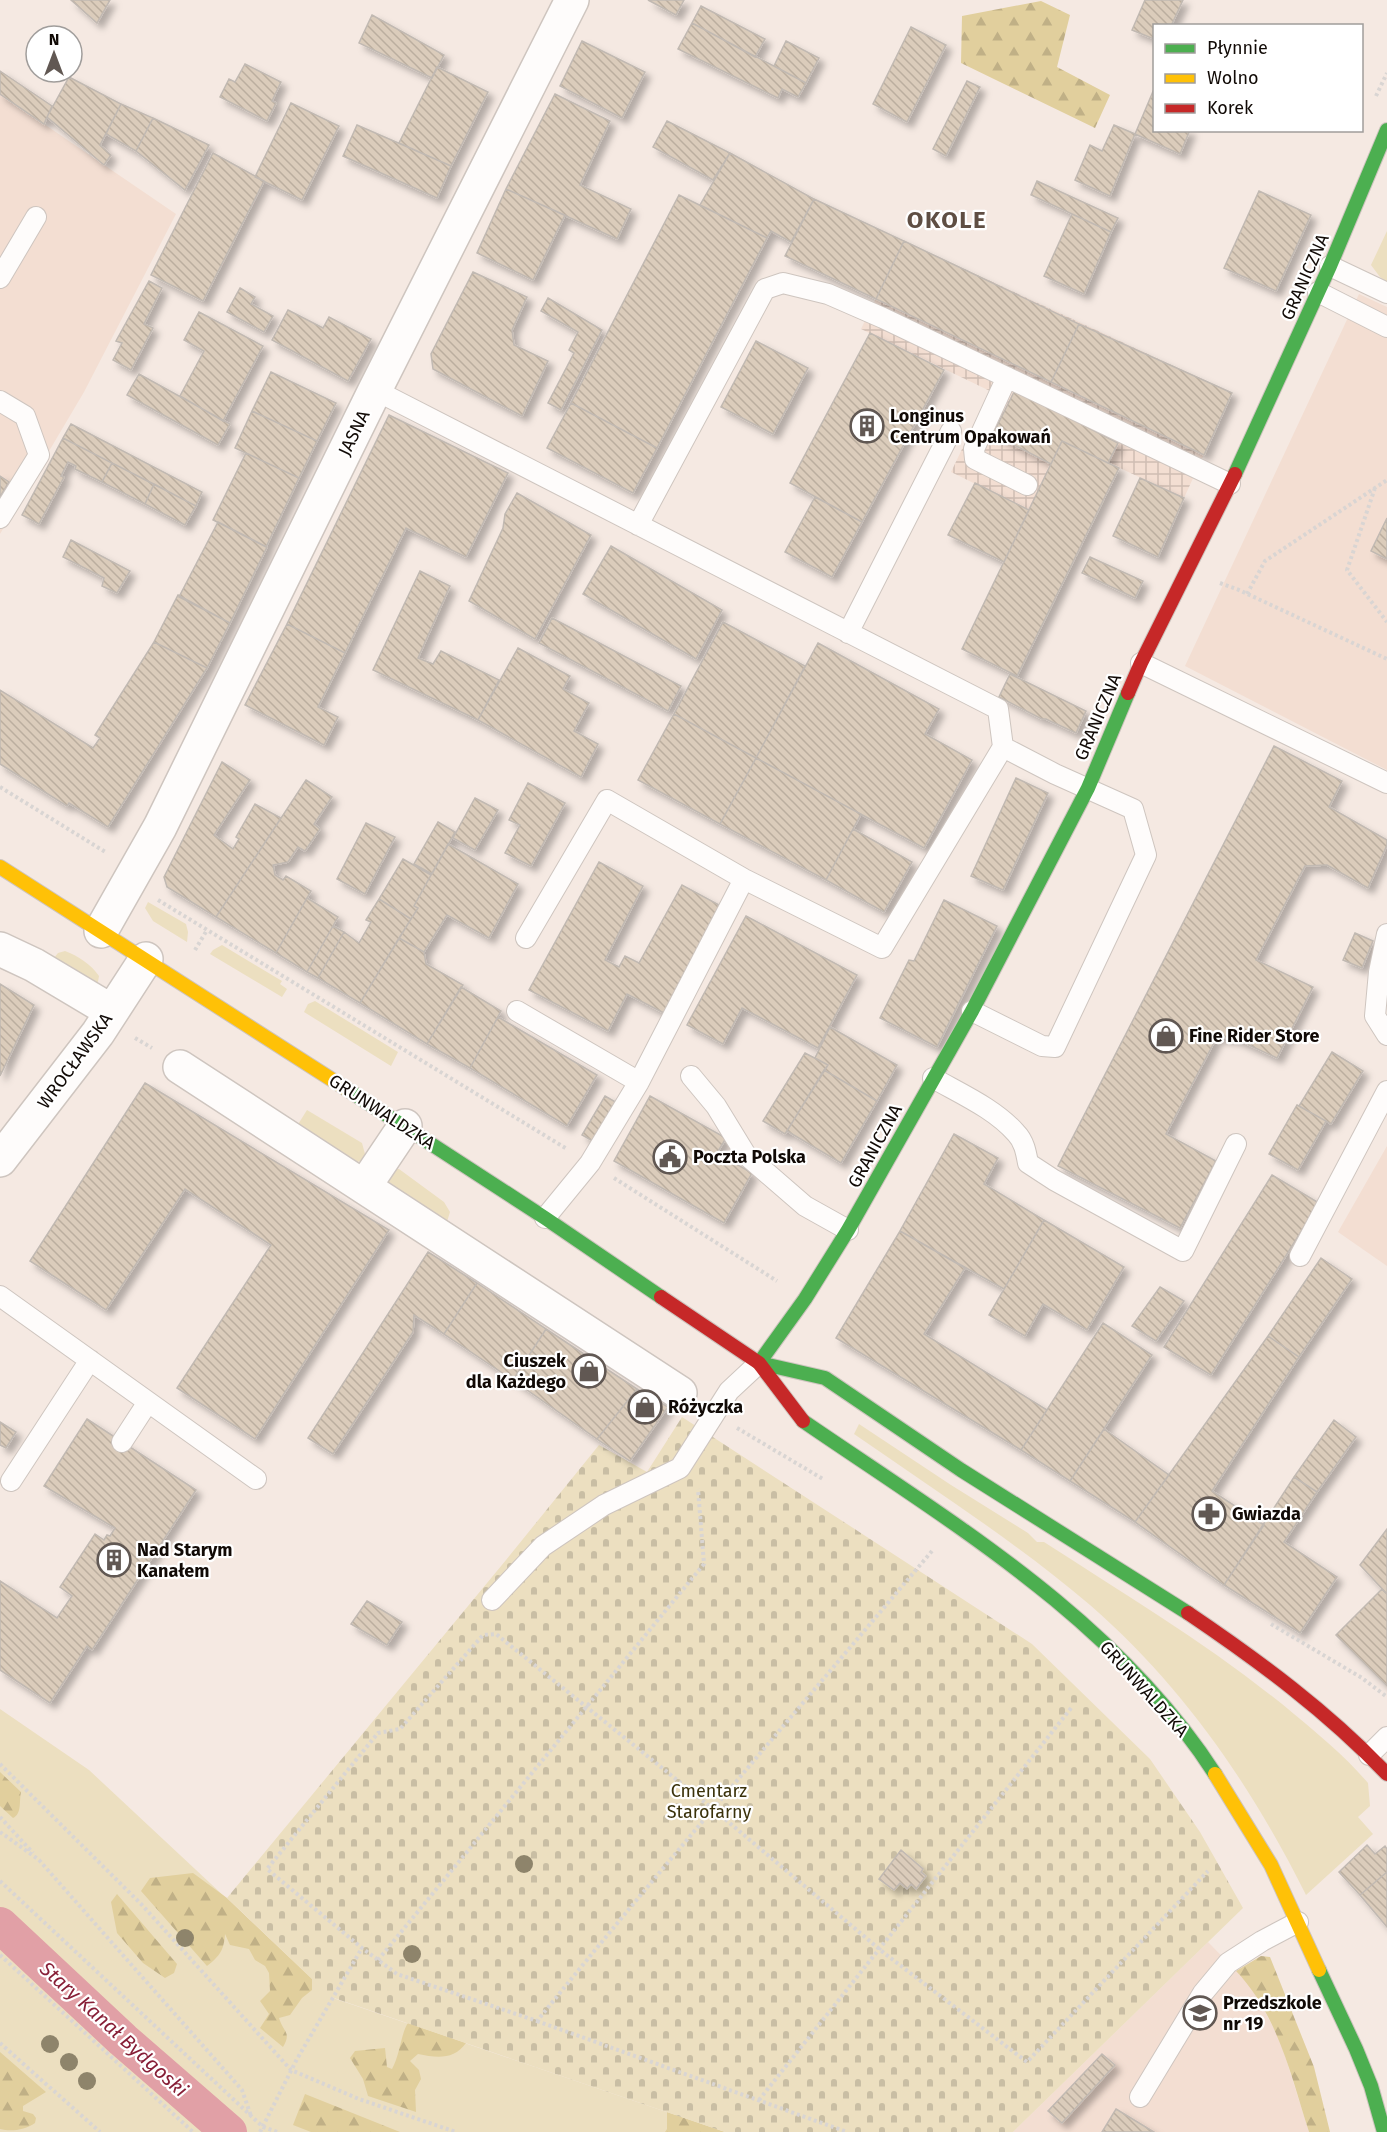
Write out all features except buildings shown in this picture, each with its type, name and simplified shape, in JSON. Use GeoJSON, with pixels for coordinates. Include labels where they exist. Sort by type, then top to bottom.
{"type":"FeatureCollection","features":[{"type":"Feature","properties":{"kind":"main road","name":"GRANICZNA"},"geometry":{"type":"LineString","coordinates":[[759,1363],[805,1299],[848,1230],[972,1011],[1088,788],[1141,663],[1230,484],[1330,267],[1387,130]]}},
{"type":"Feature","properties":{"kind":"main road","name":"GRUNWALDZKA"},"geometry":{"type":"LineString","coordinates":[[0,867],[405,1126],[759,1363],[801,1419],[1034,1581],[1084,1623],[1168,1711],[1208,1762],[1271,1865],[1356,2049],[1371,2086],[1384,2132]]}},
{"type":"Feature","properties":{"kind":"main road","name":"GRUNWALDZKA"},"geometry":{"type":"LineString","coordinates":[[759,1363],[825,1378],[961,1470],[1176,1605],[1250,1655],[1306,1699],[1387,1774]]}},
{"type":"Feature","properties":{"kind":"street","name":"JASNA"},"geometry":{"type":"LineString","coordinates":[[101,931],[160,827],[375,390],[572,0]]}},
{"type":"Feature","properties":{"kind":"street"},"geometry":{"type":"LineString","coordinates":[[0,949],[34,965],[120,1024]]}},
{"type":"Feature","properties":{"kind":"street","name":"WROCŁAWSKA"},"geometry":{"type":"LineString","coordinates":[[0,1160],[87,1047],[120,1024],[146,959]]}},
{"type":"Feature","properties":{"kind":"street"},"geometry":{"type":"LineString","coordinates":[[180,1067],[680,1393]]}},
{"type":"Feature","properties":{"kind":"street"},"geometry":{"type":"LineString","coordinates":[[364,1187],[405,1126]]}},
{"type":"Feature","properties":{"kind":"lane"},"geometry":{"type":"LineString","coordinates":[[0,278],[36,217]]}},
{"type":"Feature","properties":{"kind":"lane"},"geometry":{"type":"LineString","coordinates":[[1330,267],[1387,293]]}},
{"type":"Feature","properties":{"kind":"lane"},"geometry":{"type":"LineString","coordinates":[[638,525],[765,289],[783,283],[828,294],[1230,484]]}},
{"type":"Feature","properties":{"kind":"lane"},"geometry":{"type":"LineString","coordinates":[[1318,292],[1387,327]]}},
{"type":"Feature","properties":{"kind":"lane"},"geometry":{"type":"LineString","coordinates":[[1007,377],[974,449],[975,459],[1027,485]]}},
{"type":"Feature","properties":{"kind":"lane"},"geometry":{"type":"LineString","coordinates":[[375,390],[998,710],[1004,747],[882,948],[744,879],[608,800],[526,938]]}},
{"type":"Feature","properties":{"kind":"lane"},"geometry":{"type":"LineString","coordinates":[[0,401],[25,416],[39,455],[0,518]]}},
{"type":"Feature","properties":{"kind":"lane"},"geometry":{"type":"LineString","coordinates":[[848,633],[951,431]]}},
{"type":"Feature","properties":{"kind":"lane"},"geometry":{"type":"LineString","coordinates":[[1141,663],[1387,783]]}},
{"type":"Feature","properties":{"kind":"lane"},"geometry":{"type":"LineString","coordinates":[[972,1011],[1042,1046],[1055,1047],[1146,855],[1133,808],[1055,774],[1004,747]]}},
{"type":"Feature","properties":{"kind":"lane"},"geometry":{"type":"LineString","coordinates":[[545,1218],[590,1163],[639,1082],[744,879]]}},
{"type":"Feature","properties":{"kind":"lane"},"geometry":{"type":"LineString","coordinates":[[1387,934],[1379,972],[1376,1016],[1387,1035]]}},
{"type":"Feature","properties":{"kind":"lane"},"geometry":{"type":"LineString","coordinates":[[516,1011],[639,1082]]}},
{"type":"Feature","properties":{"kind":"lane"},"geometry":{"type":"LineString","coordinates":[[691,1076],[716,1106],[746,1155],[805,1206],[848,1230]]}},
{"type":"Feature","properties":{"kind":"lane"},"geometry":{"type":"LineString","coordinates":[[933,1078],[999,1117],[1017,1133],[1025,1148],[1028,1163],[1054,1180],[1182,1251],[1236,1144]]}},
{"type":"Feature","properties":{"kind":"lane"},"geometry":{"type":"LineString","coordinates":[[1300,1256],[1387,1091]]}},
{"type":"Feature","properties":{"kind":"lane"},"geometry":{"type":"LineString","coordinates":[[0,1296],[256,1479]]}},
{"type":"Feature","properties":{"kind":"lane"},"geometry":{"type":"LineString","coordinates":[[11,1481],[90,1360]]}},
{"type":"Feature","properties":{"kind":"lane"},"geometry":{"type":"LineString","coordinates":[[492,1600],[543,1546],[604,1505],[680,1468],[729,1391],[759,1363]]}},
{"type":"Feature","properties":{"kind":"lane"},"geometry":{"type":"LineString","coordinates":[[122,1442],[148,1402]]}},
{"type":"Feature","properties":{"kind":"lane"},"geometry":{"type":"LineString","coordinates":[[1369,1755],[1387,1737]]}},
{"type":"Feature","properties":{"kind":"lane"},"geometry":{"type":"LineString","coordinates":[[1140,2097],[1180,2027],[1203,1993],[1228,1963],[1298,1922]]}},
{"type":"Feature","properties":{"kind":"path"},"geometry":{"type":"LineString","coordinates":[[1247,594],[1265,561],[1387,480]]}},
{"type":"Feature","properties":{"kind":"path"},"geometry":{"type":"LineString","coordinates":[[1376,488],[1347,570],[1387,622]]}},
{"type":"Feature","properties":{"kind":"path"},"geometry":{"type":"LineString","coordinates":[[1210,580],[1247,594],[1387,659]]}},
{"type":"Feature","properties":{"kind":"path"},"geometry":{"type":"LineString","coordinates":[[0,787],[116,860],[138,868],[151,896],[590,1163],[805,1299]]}},
{"type":"Feature","properties":{"kind":"path"},"geometry":{"type":"LineString","coordinates":[[120,1024],[180,1067]]}},
{"type":"Feature","properties":{"kind":"path"},"geometry":{"type":"LineString","coordinates":[[714,1414],[833,1485]]}},
{"type":"Feature","properties":{"kind":"path"},"geometry":{"type":"LineString","coordinates":[[378,1960],[704,1564],[695,1443]]}},
{"type":"Feature","properties":{"kind":"path"},"geometry":{"type":"LineString","coordinates":[[537,2021],[934,1548]]}},
{"type":"Feature","properties":{"kind":"path"},"geometry":{"type":"LineString","coordinates":[[1264,1621],[1362,1678],[1387,1698]]}},
{"type":"Feature","properties":{"kind":"path"},"geometry":{"type":"LineString","coordinates":[[847,2132],[537,2021],[397,1974],[267,1869],[378,1733],[400,1729],[483,1635],[496,1634],[713,1809],[881,1949],[1027,2062],[1208,1871]]}},
{"type":"Feature","properties":{"kind":"path"},"geometry":{"type":"LineString","coordinates":[[759,2100],[1072,1707]]}},
{"type":"Feature","properties":{"kind":"path"},"geometry":{"type":"LineString","coordinates":[[0,1764],[142,1905],[291,2070],[359,2099],[456,2132]]}},
{"type":"Feature","properties":{"kind":"path"},"geometry":{"type":"LineString","coordinates":[[0,1817],[242,2090],[251,2116]]}},
{"type":"Feature","properties":{"kind":"path"},"geometry":{"type":"LineString","coordinates":[[0,1832],[39,1860]]}},
{"type":"Feature","properties":{"kind":"path"},"geometry":{"type":"LineString","coordinates":[[0,1881],[130,2000],[251,2116],[261,2130],[277,2132]]}},
{"type":"Feature","properties":{"kind":"path"},"geometry":{"type":"LineString","coordinates":[[261,2130],[291,2070],[362,1948]]}},
{"type":"Feature","properties":{"kind":"path"},"geometry":{"type":"LineString","coordinates":[[0,1955],[193,2132]]}},
{"type":"Feature","properties":{"kind":"path"},"geometry":{"type":"LineString","coordinates":[[0,2043],[100,2132]]}},
{"type":"Feature","properties":{"kind":"shaded area"},"geometry":{"type":"Polygon","coordinates":[[[0,94],[176,214],[84,392],[0,534],[0,94]]]}},
{"type":"Feature","properties":{"kind":"shaded area"},"geometry":{"type":"Polygon","coordinates":[[[904,241],[1232,393],[1184,498],[1062,441],[1029,510],[951,472],[990,391],[861,329],[904,241]]]}},
{"type":"Feature","properties":{"kind":"shaded area"},"geometry":{"type":"Polygon","coordinates":[[[1359,294],[1387,307],[1387,770],[1185,666],[1359,294]]]}},
{"type":"Feature","properties":{"kind":"shaded area"},"geometry":{"type":"Polygon","coordinates":[[[1387,1146],[1387,1266],[1338,1232],[1387,1146]]]}},
{"type":"Feature","properties":{"kind":"shaded area","name":"Przedszkole nr 19"},"geometry":{"type":"Polygon","coordinates":[[[1208,1942],[1251,1986],[1280,2040],[1309,2132],[1013,2132],[1208,1942]]]}},
{"type":"Feature","properties":{"kind":"green space"},"geometry":{"type":"Polygon","coordinates":[[[1041,1],[1070,15],[1057,67],[1110,95],[1095,128],[961,63],[962,16],[1041,1]]]}},
{"type":"Feature","properties":{"kind":"green space"},"geometry":{"type":"Polygon","coordinates":[[[1387,231],[1387,282],[1371,265],[1387,231]]]}},
{"type":"Feature","properties":{"kind":"green space"},"geometry":{"type":"Polygon","coordinates":[[[148,902],[186,924],[187,942],[153,921],[145,908],[148,902]]]}},
{"type":"Feature","properties":{"kind":"green space"},"geometry":{"type":"Polygon","coordinates":[[[222,945],[282,981],[280,984],[287,989],[282,997],[210,954],[222,945]]]}},
{"type":"Feature","properties":{"kind":"green space"},"geometry":{"type":"Polygon","coordinates":[[[65,951],[84,961],[96,972],[99,976],[97,987],[54,958],[58,953],[65,951]]]}},
{"type":"Feature","properties":{"kind":"green space"},"geometry":{"type":"Polygon","coordinates":[[[315,1001],[398,1052],[391,1066],[304,1012],[308,1004],[315,1001]]]}},
{"type":"Feature","properties":{"kind":"green space"},"geometry":{"type":"Polygon","coordinates":[[[307,1110],[362,1143],[365,1154],[362,1160],[354,1164],[297,1126],[307,1110]]]}},
{"type":"Feature","properties":{"kind":"green space"},"geometry":{"type":"Polygon","coordinates":[[[393,1169],[399,1169],[444,1202],[450,1212],[446,1225],[388,1187],[385,1177],[393,1169]]]}},
{"type":"Feature","properties":{"kind":"green space","name":"Cmentarz Starofarny"},"geometry":{"type":"Polygon","coordinates":[[[682,1417],[1032,1644],[1150,1759],[1200,1832],[1243,1908],[1013,2132],[725,2132],[331,1997],[227,1898],[599,1445],[647,1472],[682,1417]]]}},
{"type":"Feature","properties":{"kind":"green space"},"geometry":{"type":"Polygon","coordinates":[[[859,1424],[1028,1533],[1037,1542],[1044,1542],[1172,1624],[1264,1690],[1332,1747],[1368,1783],[1370,1806],[1358,1817],[1373,1834],[1306,1895],[1262,1815],[1212,1739],[1185,1703],[1124,1636],[1033,1559],[854,1434],[859,1424]]]}},
{"type":"Feature","properties":{"kind":"green space"},"geometry":{"type":"Polygon","coordinates":[[[0,1709],[89,1770],[333,1998],[725,2132],[0,2132],[0,1709]]]}},
{"type":"Feature","properties":{"kind":"green space"},"geometry":{"type":"Polygon","coordinates":[[[0,1772],[21,1792],[19,1810],[13,1818],[0,1806],[0,1772]]]}},
{"type":"Feature","properties":{"kind":"green space"},"geometry":{"type":"Polygon","coordinates":[[[193,1873],[227,1898],[312,1979],[312,1990],[302,1998],[290,2015],[279,2018],[287,2035],[283,2047],[260,2028],[269,2014],[260,2001],[270,1991],[269,1973],[265,1966],[255,1960],[249,1949],[230,1945],[225,1934],[220,1952],[207,1966],[141,1891],[150,1878],[193,1873]]]}},
{"type":"Feature","properties":{"kind":"green space"},"geometry":{"type":"Polygon","coordinates":[[[117,1894],[177,1964],[174,1973],[165,1978],[143,1963],[117,1933],[111,1902],[117,1894]]]}},
{"type":"Feature","properties":{"kind":"green space"},"geometry":{"type":"Polygon","coordinates":[[[1261,1956],[1270,1957],[1314,2067],[1330,2132],[1309,2132],[1282,2047],[1273,2027],[1263,2007],[1236,1971],[1261,1956]]]}},
{"type":"Feature","properties":{"kind":"green space"},"geometry":{"type":"Polygon","coordinates":[[[408,2023],[466,2043],[451,2055],[438,2057],[418,2054],[410,2061],[419,2070],[421,2079],[415,2090],[416,2112],[368,2096],[363,2079],[350,2058],[355,2051],[385,2048],[387,2067],[392,2069],[408,2023]]]}},
{"type":"Feature","properties":{"kind":"green space"},"geometry":{"type":"Polygon","coordinates":[[[0,2052],[46,2092],[23,2106],[23,2111],[33,2114],[36,2118],[35,2123],[22,2129],[0,2129],[0,2052]]]}},
{"type":"Feature","properties":{"kind":"green space"},"geometry":{"type":"Polygon","coordinates":[[[305,2094],[400,2132],[311,2132],[293,2125],[305,2094]]]}},
{"type":"Feature","properties":{"kind":"green space"},"geometry":{"type":"Polygon","coordinates":[[[667,2112],[725,2132],[665,2132],[667,2112]]]}},
{"type":"Feature","properties":{"kind":"waterway","name":"Stary Kanał Bydgoski"},"geometry":{"type":"LineString","coordinates":[[0,1925],[123,2040],[229,2132]]}},
{"type":"Feature","properties":{"kind":"traffic: fast"},"geometry":{"type":"LineString","coordinates":[[1235,474],[1330,266],[1387,130]]}},
{"type":"Feature","properties":{"kind":"traffic: fast"},"geometry":{"type":"LineString","coordinates":[[759,1363],[805,1299],[848,1230],[972,1011],[1088,788],[1128,693]]}},
{"type":"Feature","properties":{"kind":"traffic: fast"},"geometry":{"type":"LineString","coordinates":[[345,1088],[545,1218],[661,1297]]}},
{"type":"Feature","properties":{"kind":"traffic: fast"},"geometry":{"type":"LineString","coordinates":[[759,1363],[825,1378],[961,1470],[1188,1613]]}},
{"type":"Feature","properties":{"kind":"traffic: fast"},"geometry":{"type":"LineString","coordinates":[[803,1421],[972,1537],[1080,1621],[1129,1668],[1175,1719],[1215,1774]]}},
{"type":"Feature","properties":{"kind":"traffic: fast"},"geometry":{"type":"LineString","coordinates":[[1319,1970],[1371,2086],[1384,2132]]}},
{"type":"Feature","properties":{"kind":"traffic: slow"},"geometry":{"type":"LineString","coordinates":[[0,867],[345,1088]]}},
{"type":"Feature","properties":{"kind":"traffic: slow"},"geometry":{"type":"LineString","coordinates":[[1215,1774],[1271,1865],[1319,1970]]}},
{"type":"Feature","properties":{"kind":"traffic: jam"},"geometry":{"type":"LineString","coordinates":[[1128,693],[1235,474]]}},
{"type":"Feature","properties":{"kind":"traffic: jam"},"geometry":{"type":"LineString","coordinates":[[661,1297],[759,1363],[803,1421]]}},
{"type":"Feature","properties":{"kind":"traffic: jam"},"geometry":{"type":"LineString","coordinates":[[1188,1613],[1317,1708],[1387,1774]]}},
{"type":"Feature","properties":{"kind":"place","name":"Longinus Centrum Opakowań"},"geometry":{"type":"Point","coordinates":[867,426]}},
{"type":"Feature","properties":{"kind":"place","name":"Fine Rider Store"},"geometry":{"type":"Point","coordinates":[1166,1036]}},
{"type":"Feature","properties":{"kind":"place","name":"Poczta Polska"},"geometry":{"type":"Point","coordinates":[670,1157]}},
{"type":"Feature","properties":{"kind":"place","name":"Ciuszek dla Każdego"},"geometry":{"type":"Point","coordinates":[589,1371]}},
{"type":"Feature","properties":{"kind":"place","name":"Różyczka"},"geometry":{"type":"Point","coordinates":[645,1407]}},
{"type":"Feature","properties":{"kind":"place","name":"Gwiazda"},"geometry":{"type":"Point","coordinates":[1209,1514]}},
{"type":"Feature","properties":{"kind":"place","name":"Nad Starym Kanałem"},"geometry":{"type":"Point","coordinates":[114,1560]}},
{"type":"Feature","properties":{"kind":"place","name":"Przedszkole nr 19"},"geometry":{"type":"Point","coordinates":[1200,2013]}},
{"type":"Feature","properties":{"kind":"district","name":"OKOLE"},"geometry":{"type":"Point","coordinates":[947,220]}}]}
